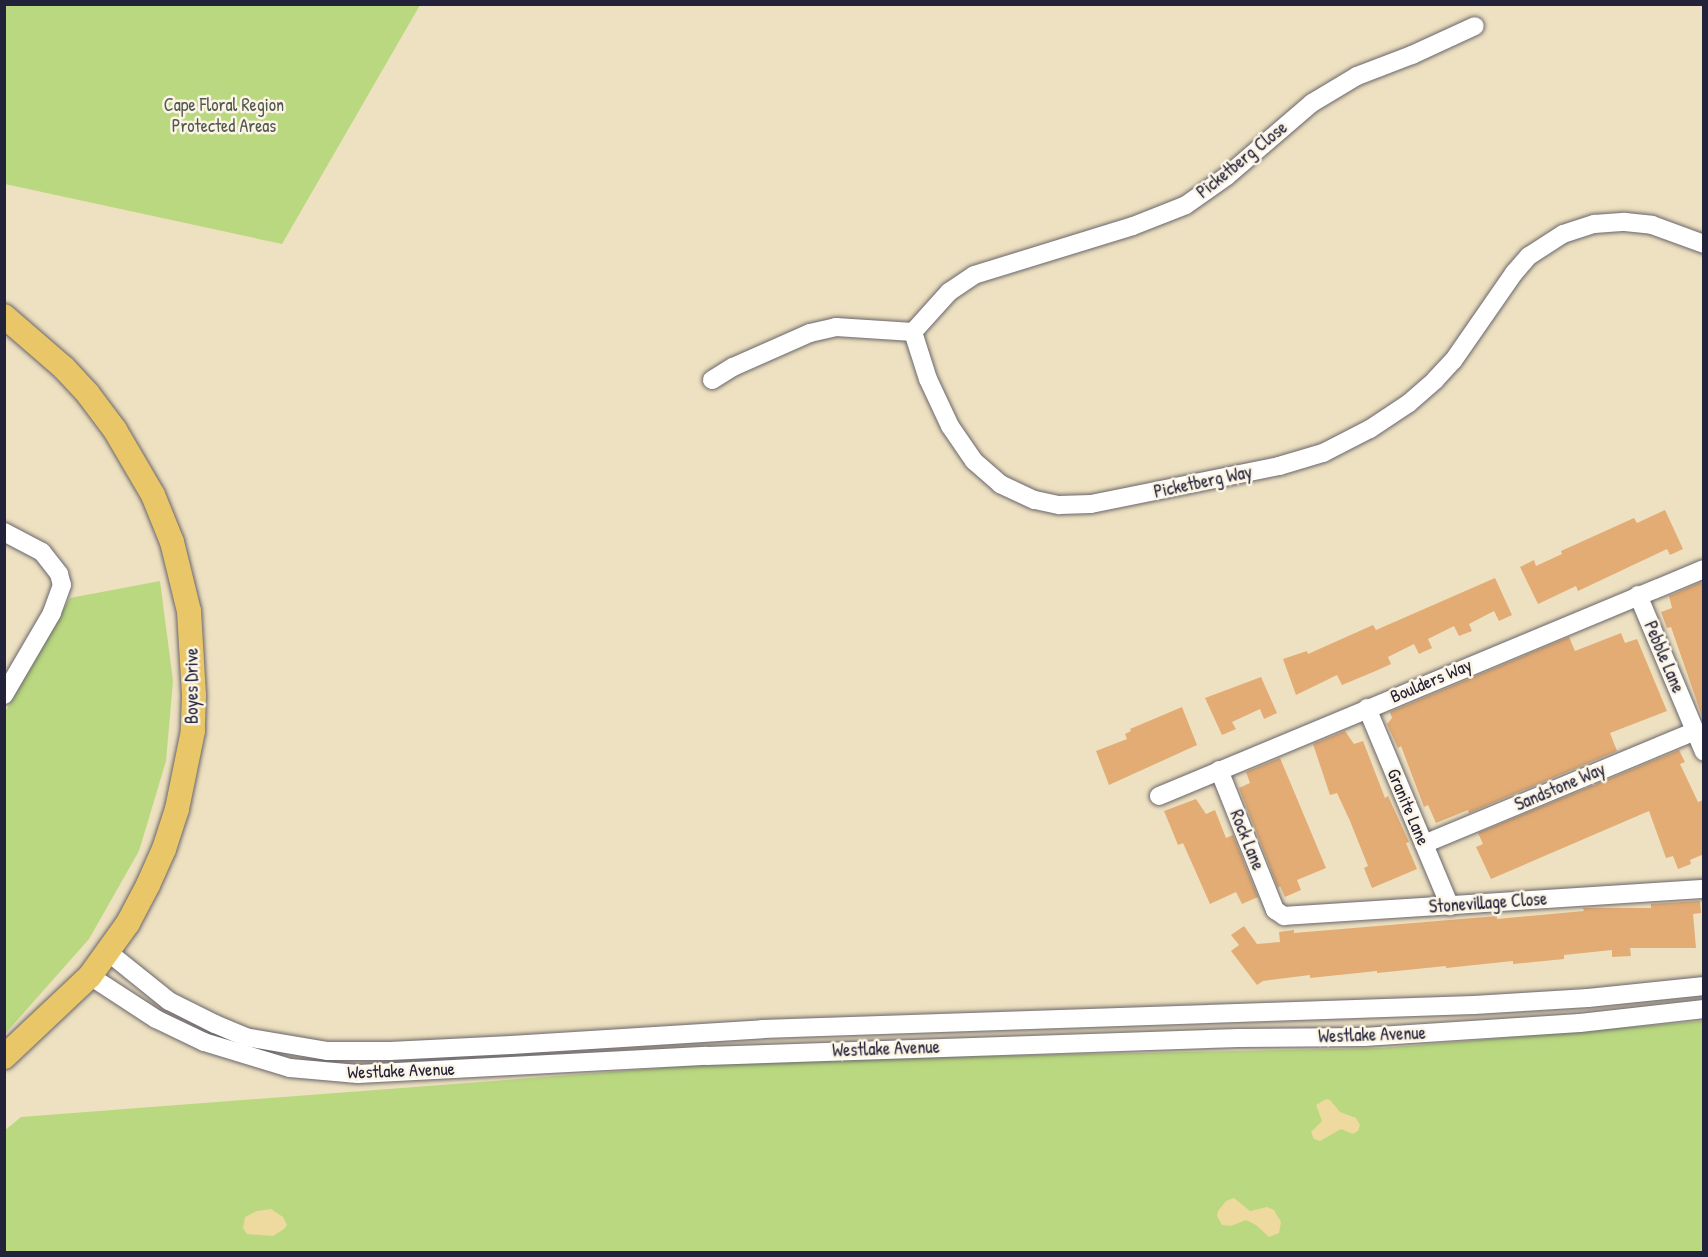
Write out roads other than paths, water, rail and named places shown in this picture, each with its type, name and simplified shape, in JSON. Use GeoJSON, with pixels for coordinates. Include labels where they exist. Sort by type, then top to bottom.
{"type":"FeatureCollection","features":[{"type":"Feature","properties":{"kind":"main road","name":"Boyes Drive"},"geometry":{"type":"LineString","coordinates":[[4,316],[64,368],[115,430],[153,495],[172,542],[189,612],[194,660],[193,731],[177,809],[164,849],[148,885],[108,952],[90,976],[4,1057]]}},
{"type":"Feature","properties":{"kind":"street","name":"Picketberg Close"},"geometry":{"type":"LineString","coordinates":[[913,332],[949,292],[974,275],[1133,226],[1186,205],[1227,176],[1312,103],[1357,76],[1413,55],[1475,26]]}},
{"type":"Feature","properties":{"kind":"street","name":"Picketberg Way"},"geometry":{"type":"LineString","coordinates":[[913,332],[928,379],[945,416],[974,461],[1000,484],[1035,500],[1059,505],[1092,504],[1279,466],[1323,453],[1351,439],[1409,403],[1435,380],[1453,361],[1514,273],[1546,243],[1563,234],[1594,224],[1624,222],[1652,225],[1699,242]]}},
{"type":"Feature","properties":{"kind":"street"},"geometry":{"type":"LineString","coordinates":[[712,380],[733,367],[810,333],[836,327],[913,332]]}},
{"type":"Feature","properties":{"kind":"street"},"geometry":{"type":"LineString","coordinates":[[4,532],[42,552],[59,574],[62,585],[52,613],[4,695]]}},
{"type":"Feature","properties":{"kind":"street","name":"Boulders Way"},"geometry":{"type":"LineString","coordinates":[[1159,796],[1704,568]]}},
{"type":"Feature","properties":{"kind":"street","name":"Pebble Lane"},"geometry":{"type":"LineString","coordinates":[[1638,595],[1704,752]]}},
{"type":"Feature","properties":{"kind":"street","name":"Granite Lane"},"geometry":{"type":"LineString","coordinates":[[1367,708],[1450,906]]}},
{"type":"Feature","properties":{"kind":"street","name":"Sandstone Way"},"geometry":{"type":"LineString","coordinates":[[1424,844],[1695,731]]}},
{"type":"Feature","properties":{"kind":"street","name":"Rock Lane"},"geometry":{"type":"LineString","coordinates":[[1219,770],[1275,910]]}},
{"type":"Feature","properties":{"kind":"street","name":"Stonevillage Close"},"geometry":{"type":"LineString","coordinates":[[1275,910],[1289,917],[1704,889]]}},
{"type":"Feature","properties":{"kind":"street","name":"Westlake Avenue"},"geometry":{"type":"LineString","coordinates":[[108,952],[169,1001],[215,1024],[245,1037],[328,1051],[412,1050],[772,1029],[1463,1005],[1588,998],[1704,986]]}},
{"type":"Feature","properties":{"kind":"street","name":"Westlake Avenue"},"geometry":{"type":"LineString","coordinates":[[90,976],[156,1019],[204,1042],[290,1068],[358,1074],[719,1055],[1227,1038],[1364,1037],[1580,1023],[1704,1009]]}},
{"type":"Feature","properties":{"kind":"park label","name":"Cape Floral Region Protected Areas"},"geometry":{"type":"Point","coordinates":[224,116]}}]}
